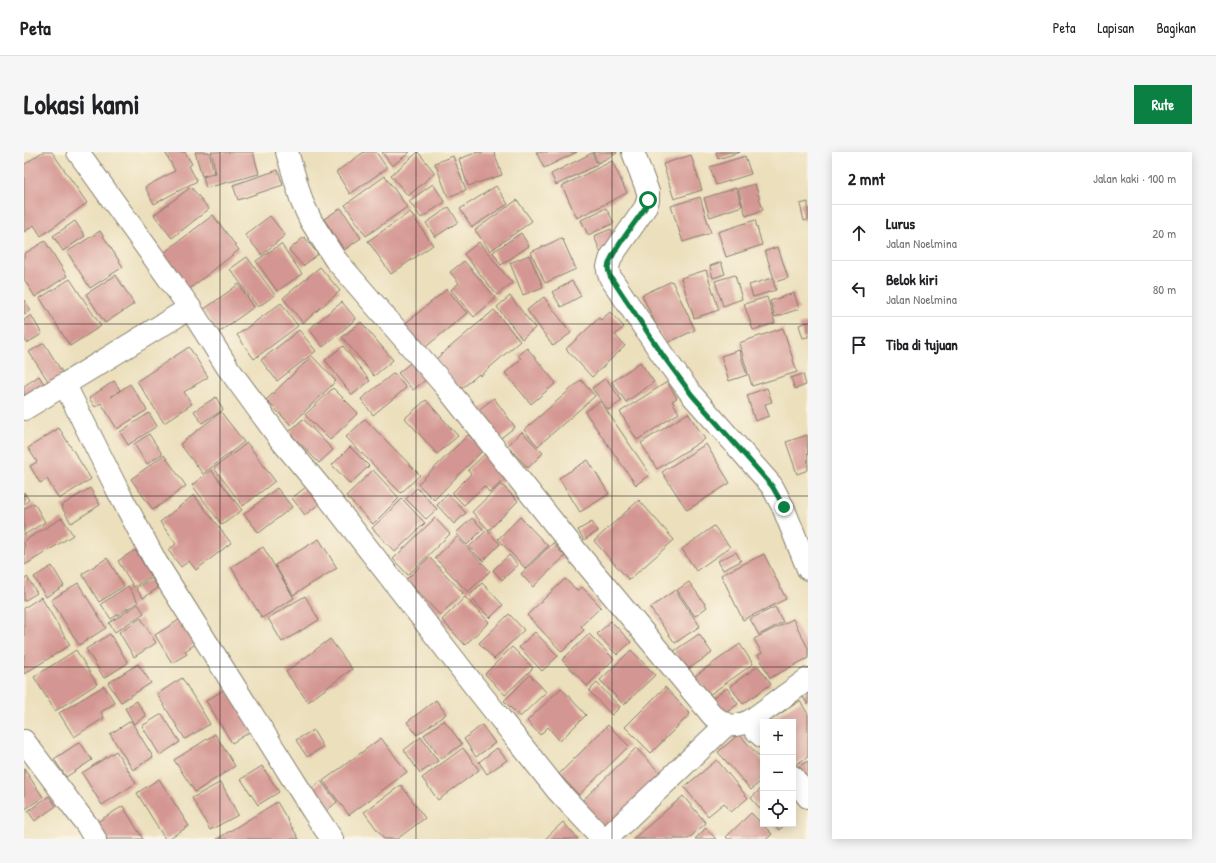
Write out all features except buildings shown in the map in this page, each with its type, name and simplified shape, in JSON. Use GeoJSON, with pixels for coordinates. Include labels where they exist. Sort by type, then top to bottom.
{"type":"FeatureCollection","features":[{"type":"Feature","properties":{"kind":"street"},"geometry":{"type":"LineString","coordinates":[[78,152],[190,308],[228,368],[280,439],[321,488],[557,790],[604,839],[726,725]]}},
{"type":"Feature","properties":{"kind":"street"},"geometry":{"type":"LineString","coordinates":[[287,152],[302,202],[311,221],[335,259],[446,387],[580,556],[713,716],[726,725],[756,729],[808,679]]}},
{"type":"Feature","properties":{"kind":"street"},"geometry":{"type":"LineString","coordinates":[[633,152],[648,192],[648,200],[645,208],[611,257],[608,267],[610,276],[664,357],[692,395],[772,486],[784,507],[808,569]]}},
{"type":"Feature","properties":{"kind":"street"},"geometry":{"type":"LineString","coordinates":[[24,409],[190,308]]}},
{"type":"Feature","properties":{"kind":"street"},"geometry":{"type":"LineString","coordinates":[[65,385],[118,491],[156,562],[312,811],[332,839]]}},
{"type":"Feature","properties":{"kind":"street"},"geometry":{"type":"LineString","coordinates":[[24,741],[87,825],[95,839]]}},
{"type":"Feature","properties":{"kind":"street"},"geometry":{"type":"LineString","coordinates":[[796,781],[808,796]]}},
{"type":"Feature","properties":{"kind":"route"},"geometry":{"type":"LineString","coordinates":[[648,200],[645,208],[611,257],[608,267],[610,276],[664,357],[692,395],[772,486],[784,507]]}}]}
